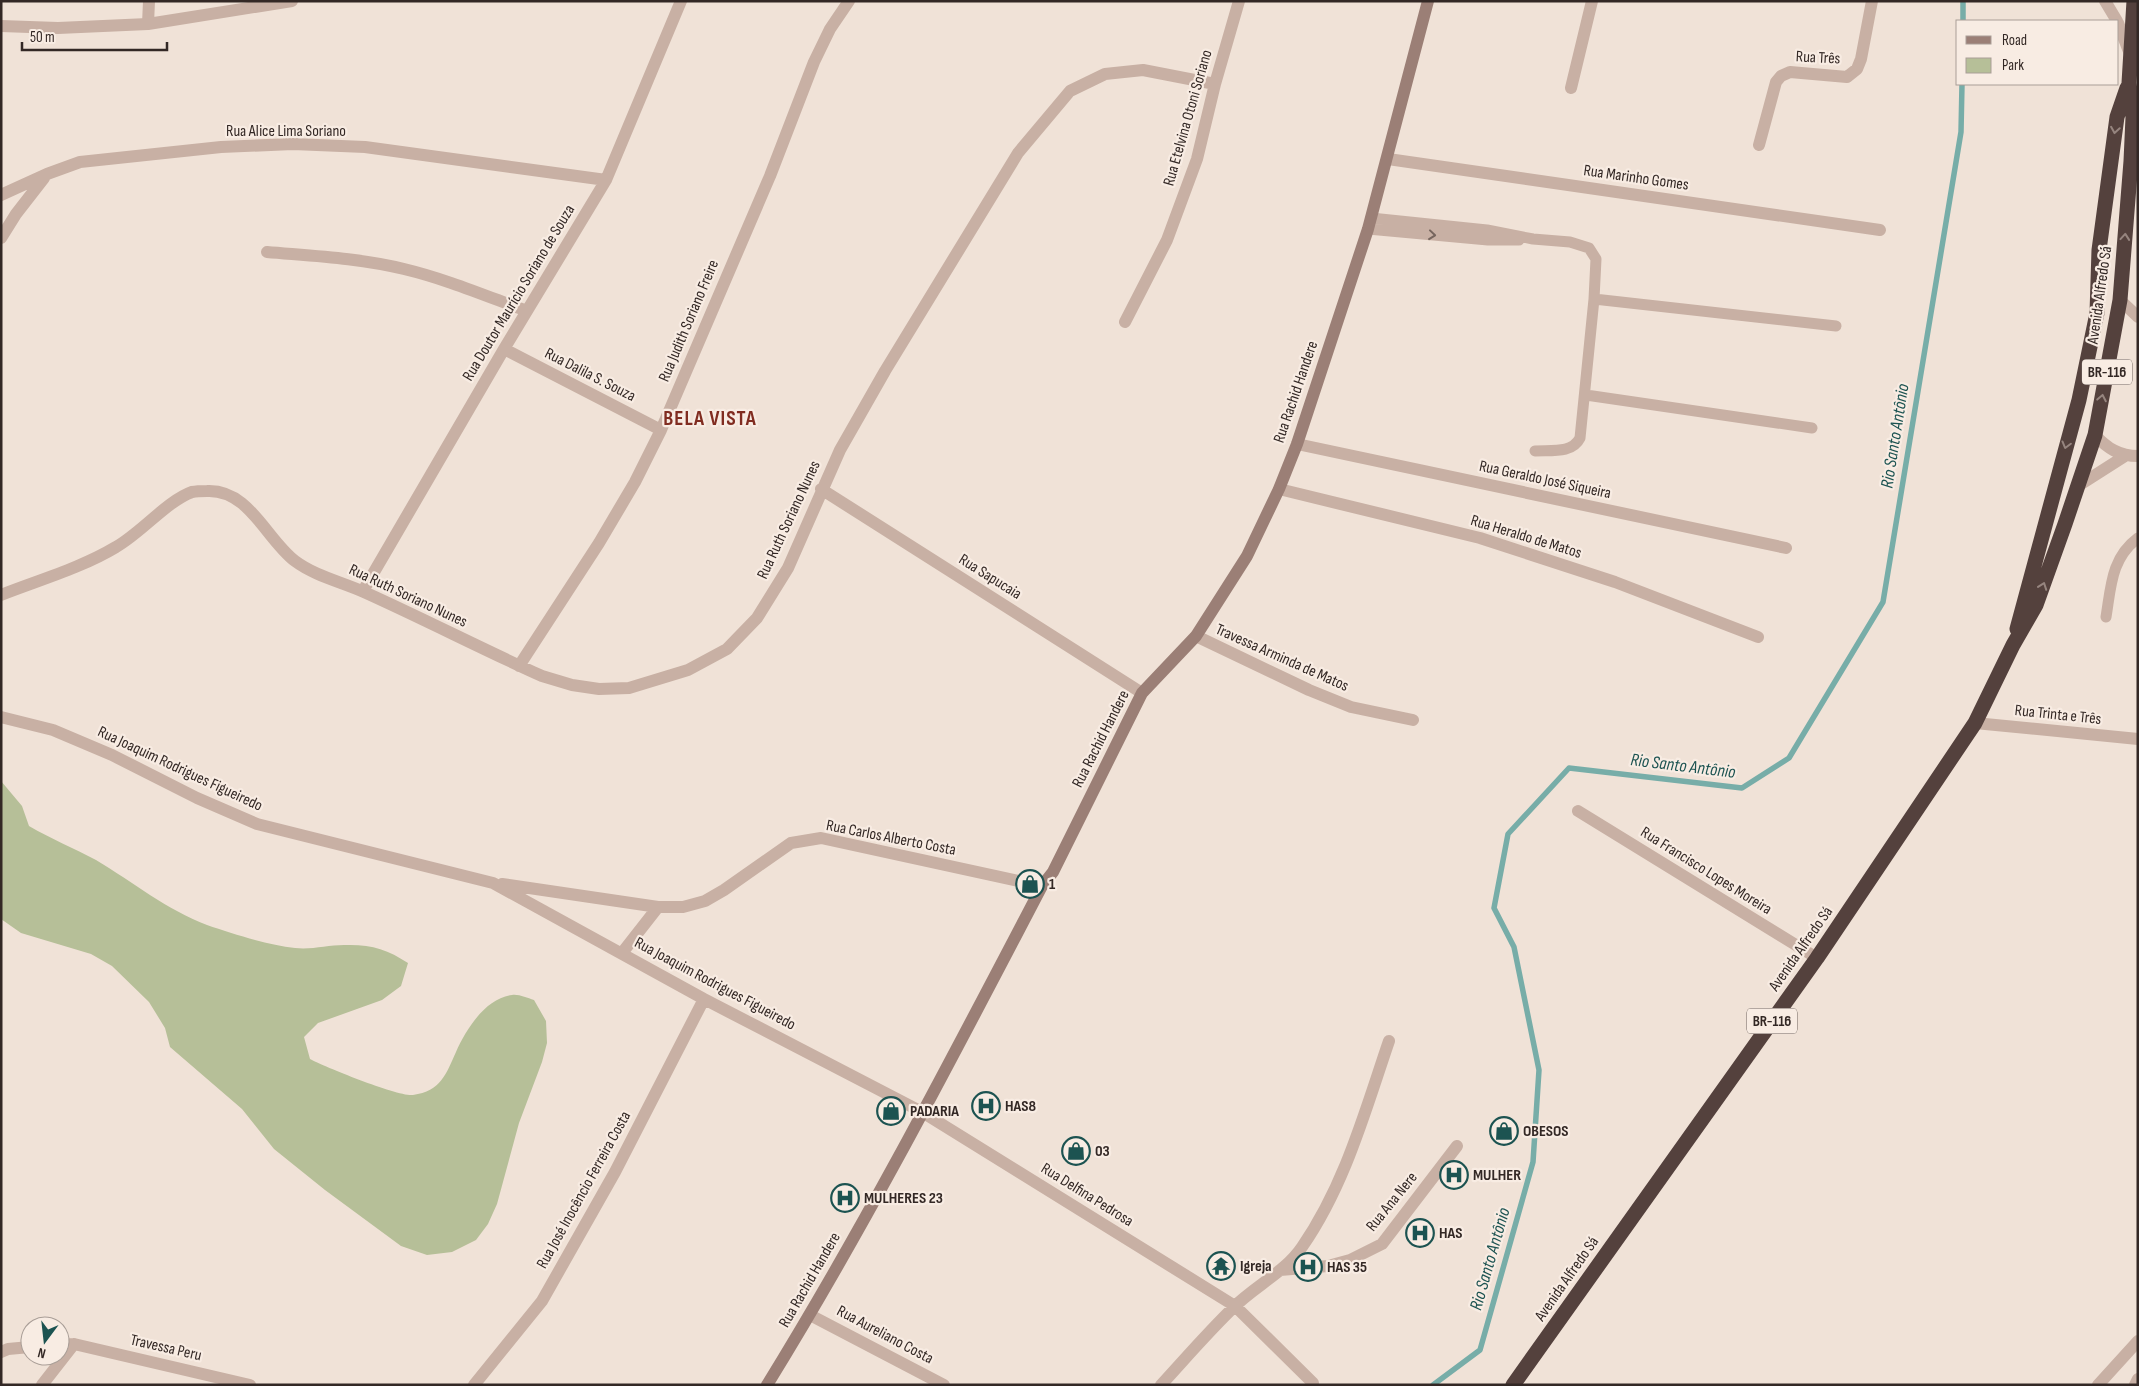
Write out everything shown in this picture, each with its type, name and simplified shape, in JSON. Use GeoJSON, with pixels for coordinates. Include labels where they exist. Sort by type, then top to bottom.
{"type":"FeatureCollection","features":[{"type":"Feature","properties":{"kind":"highway","name":"Avenida Alfredo Sá"},"geometry":{"type":"LineString","coordinates":[[1513,1385],[1817,958],[1975,723],[2013,645],[2036,605],[2095,435],[2120,300],[2133,117],[2129,83],[2134,1]]}},
{"type":"Feature","properties":{"kind":"highway","name":"Avenida Alfredo Sá"},"geometry":{"type":"LineString","coordinates":[[2013,645],[2079,400],[2096,313],[2099,250],[2117,117],[2129,83]]}},
{"type":"Feature","properties":{"kind":"highway"},"geometry":{"type":"LineString","coordinates":[[2079,400],[2095,435]]}},
{"type":"Feature","properties":{"kind":"street"},"geometry":{"type":"LineString","coordinates":[[148,24],[149,1]]}},
{"type":"Feature","properties":{"kind":"street"},"geometry":{"type":"LineString","coordinates":[[1,26],[58,28],[148,24],[292,1]]}},
{"type":"Feature","properties":{"kind":"street","name":"Rua Doutor Maurício Soriano de Souza"},"geometry":{"type":"LineString","coordinates":[[363,591],[504,349],[606,180],[680,1]]}},
{"type":"Feature","properties":{"kind":"street","name":"Rua Judith Soriano Freire"},"geometry":{"type":"LineString","coordinates":[[519,666],[603,536],[661,430],[770,176],[814,62],[830,29],[849,1]]}},
{"type":"Feature","properties":{"kind":"street","name":"Rua Etelvina Otoni Soriano"},"geometry":{"type":"LineString","coordinates":[[1125,322],[1167,240],[1197,159],[1238,1]]}},
{"type":"Feature","properties":{"kind":"street","name":"Rua Rachid Handere"},"geometry":{"type":"LineString","coordinates":[[767,1385],[810,1315],[922,1112],[1042,886],[1052,872],[1142,693],[1196,636],[1247,556],[1279,489],[1296,444],[1369,224],[1388,159],[1428,1]]}},
{"type":"Feature","properties":{"kind":"street"},"geometry":{"type":"LineString","coordinates":[[1571,88],[1592,1]]}},
{"type":"Feature","properties":{"kind":"street","name":"Rua Três"},"geometry":{"type":"LineString","coordinates":[[1759,146],[1776,82],[1781,76],[1790,72],[1847,77],[1857,68],[1861,59],[1872,1]]}},
{"type":"Feature","properties":{"kind":"street"},"geometry":{"type":"LineString","coordinates":[[2105,1],[2116,20]]}},
{"type":"Feature","properties":{"kind":"street"},"geometry":{"type":"LineString","coordinates":[[2119,27],[2131,56]]}},
{"type":"Feature","properties":{"kind":"street","name":"Rua Ruth Soriano Nunes"},"geometry":{"type":"LineString","coordinates":[[1,595],[116,548],[143,529],[174,502],[193,492],[216,491],[234,496],[248,508],[277,544],[296,562],[315,572],[363,591],[542,676],[572,685],[599,689],[629,688],[688,670],[727,649],[757,618],[788,568],[821,489],[840,450],[885,371],[1018,153],[1070,91],[1105,74],[1143,70],[1215,84]]}},
{"type":"Feature","properties":{"kind":"street","name":"Rua Alice Lima Soriano"},"geometry":{"type":"LineString","coordinates":[[1,196],[47,174],[80,162],[126,156],[293,144],[364,148],[606,180]]}},
{"type":"Feature","properties":{"kind":"street","name":"Rua Marinho Gomes"},"geometry":{"type":"LineString","coordinates":[[1388,159],[1880,230]]}},
{"type":"Feature","properties":{"kind":"street"},"geometry":{"type":"LineString","coordinates":[[1,238],[16,214],[47,174]]}},
{"type":"Feature","properties":{"kind":"street"},"geometry":{"type":"LineString","coordinates":[[267,252],[366,261],[405,269],[527,311]]}},
{"type":"Feature","properties":{"kind":"street"},"geometry":{"type":"LineString","coordinates":[[2120,300],[2138,317]]}},
{"type":"Feature","properties":{"kind":"street","name":"Rua Dalila S. Souza"},"geometry":{"type":"LineString","coordinates":[[504,349],[661,430]]}},
{"type":"Feature","properties":{"kind":"street"},"geometry":{"type":"LineString","coordinates":[[2095,435],[2109,448],[2134,456]]}},
{"type":"Feature","properties":{"kind":"street","name":"Rua Geraldo José Siqueira"},"geometry":{"type":"LineString","coordinates":[[1296,444],[1786,548]]}},
{"type":"Feature","properties":{"kind":"street"},"geometry":{"type":"LineString","coordinates":[[2078,486],[2134,456]]}},
{"type":"Feature","properties":{"kind":"street","name":"Rua Sapucaia"},"geometry":{"type":"LineString","coordinates":[[821,489],[1142,693]]}},
{"type":"Feature","properties":{"kind":"street","name":"Rua Heraldo de Matos"},"geometry":{"type":"LineString","coordinates":[[1279,489],[1480,538],[1614,582],[1758,637]]}},
{"type":"Feature","properties":{"kind":"street","name":"Travessa Arminda de Matos"},"geometry":{"type":"LineString","coordinates":[[1196,636],[1310,690],[1351,707],[1413,720]]}},
{"type":"Feature","properties":{"kind":"street","name":"Rua Joaquim Rodrigues Figueiredo"},"geometry":{"type":"LineString","coordinates":[[1,717],[53,730],[112,755],[197,798],[257,824],[493,883],[658,907]]}},
{"type":"Feature","properties":{"kind":"street","name":"Rua Trinta e Três"},"geometry":{"type":"LineString","coordinates":[[1975,723],[2138,739]]}},
{"type":"Feature","properties":{"kind":"street","name":"Rua Francisco Lopes Moreira"},"geometry":{"type":"LineString","coordinates":[[1578,811],[1817,958]]}},
{"type":"Feature","properties":{"kind":"street","name":"Rua Carlos Alberto Costa"},"geometry":{"type":"LineString","coordinates":[[658,907],[683,907],[704,901],[724,890],[791,843],[821,838],[1042,886]]}},
{"type":"Feature","properties":{"kind":"street","name":"Rua Joaquim Rodrigues Figueiredo"},"geometry":{"type":"LineString","coordinates":[[493,883],[704,999],[922,1112]]}},
{"type":"Feature","properties":{"kind":"street"},"geometry":{"type":"LineString","coordinates":[[622,953],[658,907]]}},
{"type":"Feature","properties":{"kind":"street","name":"Rua José Inocêncio Ferreira Costa"},"geometry":{"type":"LineString","coordinates":[[474,1385],[542,1301],[615,1172],[704,999]]}},
{"type":"Feature","properties":{"kind":"street"},"geometry":{"type":"LineString","coordinates":[[1161,1385],[1235,1306],[1280,1270],[1301,1249],[1328,1206],[1338,1183],[1389,1041]]}},
{"type":"Feature","properties":{"kind":"street","name":"Rua Delfina Pedrosa"},"geometry":{"type":"LineString","coordinates":[[922,1112],[1235,1306],[1313,1383]]}},
{"type":"Feature","properties":{"kind":"street","name":"Rua Ana Nere"},"geometry":{"type":"LineString","coordinates":[[1280,1270],[1328,1266],[1350,1260],[1382,1244],[1457,1146]]}},
{"type":"Feature","properties":{"kind":"street","name":"Rua Aureliano Costa"},"geometry":{"type":"LineString","coordinates":[[810,1315],[944,1385]]}},
{"type":"Feature","properties":{"kind":"street"},"geometry":{"type":"LineString","coordinates":[[2098,1385],[2138,1341]]}},
{"type":"Feature","properties":{"kind":"street","name":"Travessa Peru"},"geometry":{"type":"LineString","coordinates":[[70,1344],[250,1385]]}},
{"type":"Feature","properties":{"kind":"street"},"geometry":{"type":"LineString","coordinates":[[42,1385],[74,1344]]}},
{"type":"Feature","properties":{"kind":"street"},"geometry":{"type":"LineString","coordinates":[[1,1352],[20,1348]]}},
{"type":"Feature","properties":{"kind":"street"},"geometry":{"type":"LineString","coordinates":[[2135,1385],[2138,1379]]}},
{"type":"Feature","properties":{"kind":"lane"},"geometry":{"type":"LineString","coordinates":[[1369,224],[1488,230],[1533,239],[1570,242],[1589,248],[1596,259],[1586,395],[1580,438],[1576,445],[1567,450],[1535,451]]}},
{"type":"Feature","properties":{"kind":"lane"},"geometry":{"type":"LineString","coordinates":[[1594,299],[1836,326]]}},
{"type":"Feature","properties":{"kind":"lane"},"geometry":{"type":"LineString","coordinates":[[1586,395],[1812,428]]}},
{"type":"Feature","properties":{"kind":"lane"},"geometry":{"type":"LineString","coordinates":[[2106,617],[2113,576],[2118,561],[2123,551],[2138,538]]}},
{"type":"Feature","properties":{"kind":"green space"},"geometry":{"type":"Polygon","coordinates":[[[1,781],[22,806],[29,826],[96,860],[164,904],[192,919],[251,939],[285,947],[313,948],[362,945],[393,954],[408,963],[401,986],[382,1000],[318,1023],[304,1037],[310,1059],[330,1068],[393,1091],[413,1095],[422,1093],[430,1090],[441,1080],[465,1034],[485,1008],[503,997],[512,995],[534,1000],[546,1021],[547,1043],[542,1062],[519,1123],[497,1204],[488,1224],[476,1240],[452,1252],[427,1255],[401,1246],[325,1190],[274,1149],[242,1109],[170,1047],[165,1028],[149,1002],[112,966],[91,954],[21,933],[1,919],[1,781]]]}},
{"type":"Feature","properties":{"kind":"waterway","name":"Rio Santo Antônio"},"geometry":{"type":"LineString","coordinates":[[1963,1],[1963,20]]}},
{"type":"Feature","properties":{"kind":"waterway","name":"Rio Santo Antônio"},"geometry":{"type":"LineString","coordinates":[[1433,1385],[1480,1350],[1533,1162],[1539,1070],[1514,947],[1494,908],[1508,834],[1569,768],[1742,788],[1789,758],[1883,602],[1961,132],[1962,85]]}},
{"type":"Feature","properties":{"kind":"place","name":"1"},"geometry":{"type":"Point","coordinates":[1030,884]}},
{"type":"Feature","properties":{"kind":"place","name":"HAS8"},"geometry":{"type":"Point","coordinates":[986,1106]}},
{"type":"Feature","properties":{"kind":"place","name":"PADARIA"},"geometry":{"type":"Point","coordinates":[891,1111]}},
{"type":"Feature","properties":{"kind":"place","name":"OBESOS"},"geometry":{"type":"Point","coordinates":[1504,1131]}},
{"type":"Feature","properties":{"kind":"place","name":"03"},"geometry":{"type":"Point","coordinates":[1076,1151]}},
{"type":"Feature","properties":{"kind":"place","name":"MULHER"},"geometry":{"type":"Point","coordinates":[1454,1175]}},
{"type":"Feature","properties":{"kind":"place","name":"MULHERES 23"},"geometry":{"type":"Point","coordinates":[845,1198]}},
{"type":"Feature","properties":{"kind":"place","name":"HAS"},"geometry":{"type":"Point","coordinates":[1420,1233]}},
{"type":"Feature","properties":{"kind":"place","name":"Igreja"},"geometry":{"type":"Point","coordinates":[1221,1266]}},
{"type":"Feature","properties":{"kind":"place","name":"HAS 35"},"geometry":{"type":"Point","coordinates":[1308,1267]}},
{"type":"Feature","properties":{"kind":"district","name":"BELA VISTA"},"geometry":{"type":"Point","coordinates":[710,418]}}]}
